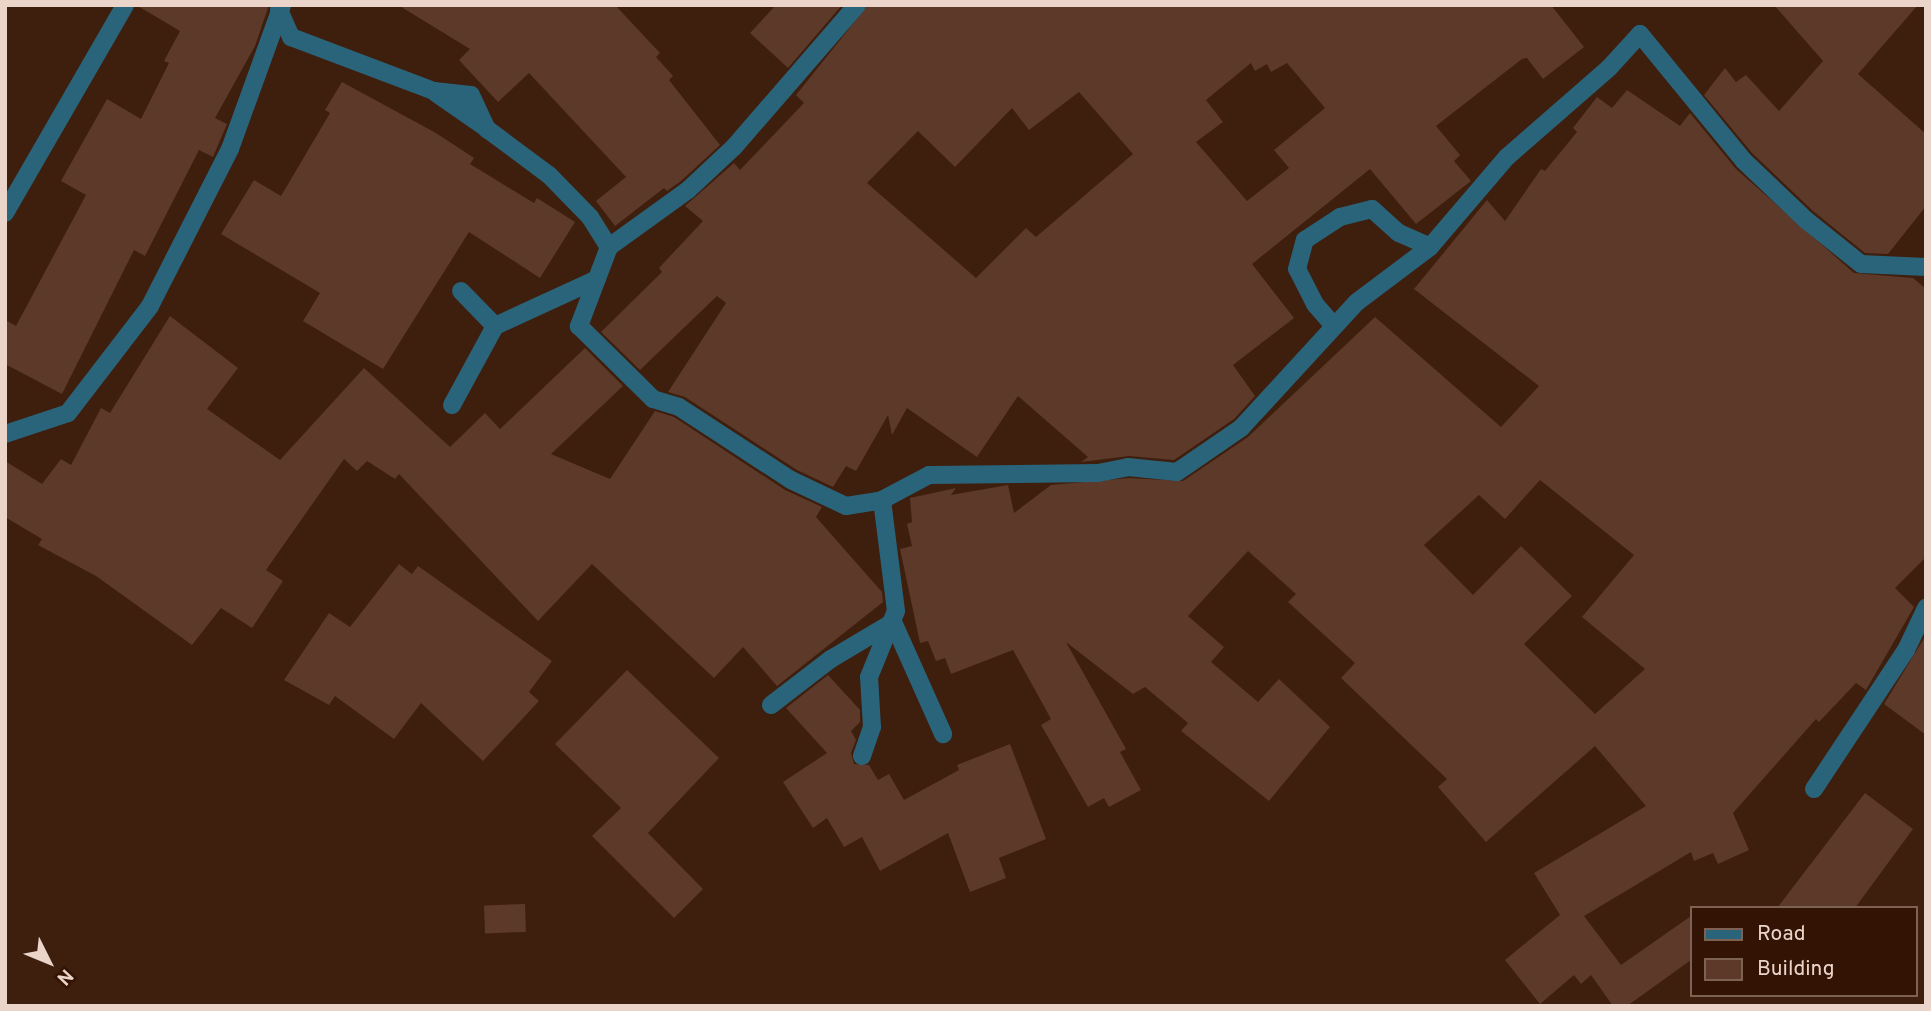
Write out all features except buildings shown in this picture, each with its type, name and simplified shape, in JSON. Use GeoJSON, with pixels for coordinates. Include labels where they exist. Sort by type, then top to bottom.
{"type":"FeatureCollection","features":[{"type":"Feature","properties":{"kind":"street"},"geometry":{"type":"LineString","coordinates":[[5,213],[125,5]]}},
{"type":"Feature","properties":{"kind":"street"},"geometry":{"type":"LineString","coordinates":[[857,5],[734,147],[688,190],[609,247],[579,326],[617,369],[653,399],[679,407],[792,480],[846,506],[882,500],[929,475],[1098,473],[1128,467],[1177,472],[1241,428],[1357,302],[1430,247],[1507,156],[1609,68],[1640,34],[1744,161],[1806,220],[1861,264],[1926,267]]}},
{"type":"Feature","properties":{"kind":"street"},"geometry":{"type":"LineString","coordinates":[[280,8],[291,37],[433,91],[471,95],[487,130],[549,175],[590,217],[609,247]]}},
{"type":"Feature","properties":{"kind":"street"},"geometry":{"type":"LineString","coordinates":[[5,434],[68,413],[150,306],[230,149],[280,8]]}},
{"type":"Feature","properties":{"kind":"street"},"geometry":{"type":"LineString","coordinates":[[1335,326],[1315,304],[1297,269],[1305,240],[1340,217],[1372,209],[1399,233],[1430,247]]}},
{"type":"Feature","properties":{"kind":"street"},"geometry":{"type":"LineString","coordinates":[[452,405],[495,326],[597,279]]}},
{"type":"Feature","properties":{"kind":"street"},"geometry":{"type":"LineString","coordinates":[[461,291],[495,326]]}},
{"type":"Feature","properties":{"kind":"street"},"geometry":{"type":"LineString","coordinates":[[862,756],[872,727],[869,677],[893,622],[896,593],[882,500]]}},
{"type":"Feature","properties":{"kind":"street"},"geometry":{"type":"LineString","coordinates":[[1814,789],[1906,650],[1926,608]]}},
{"type":"Feature","properties":{"kind":"street"},"geometry":{"type":"LineString","coordinates":[[771,705],[831,659],[893,622]]}},
{"type":"Feature","properties":{"kind":"street"},"geometry":{"type":"LineString","coordinates":[[893,622],[943,734]]}}]}
